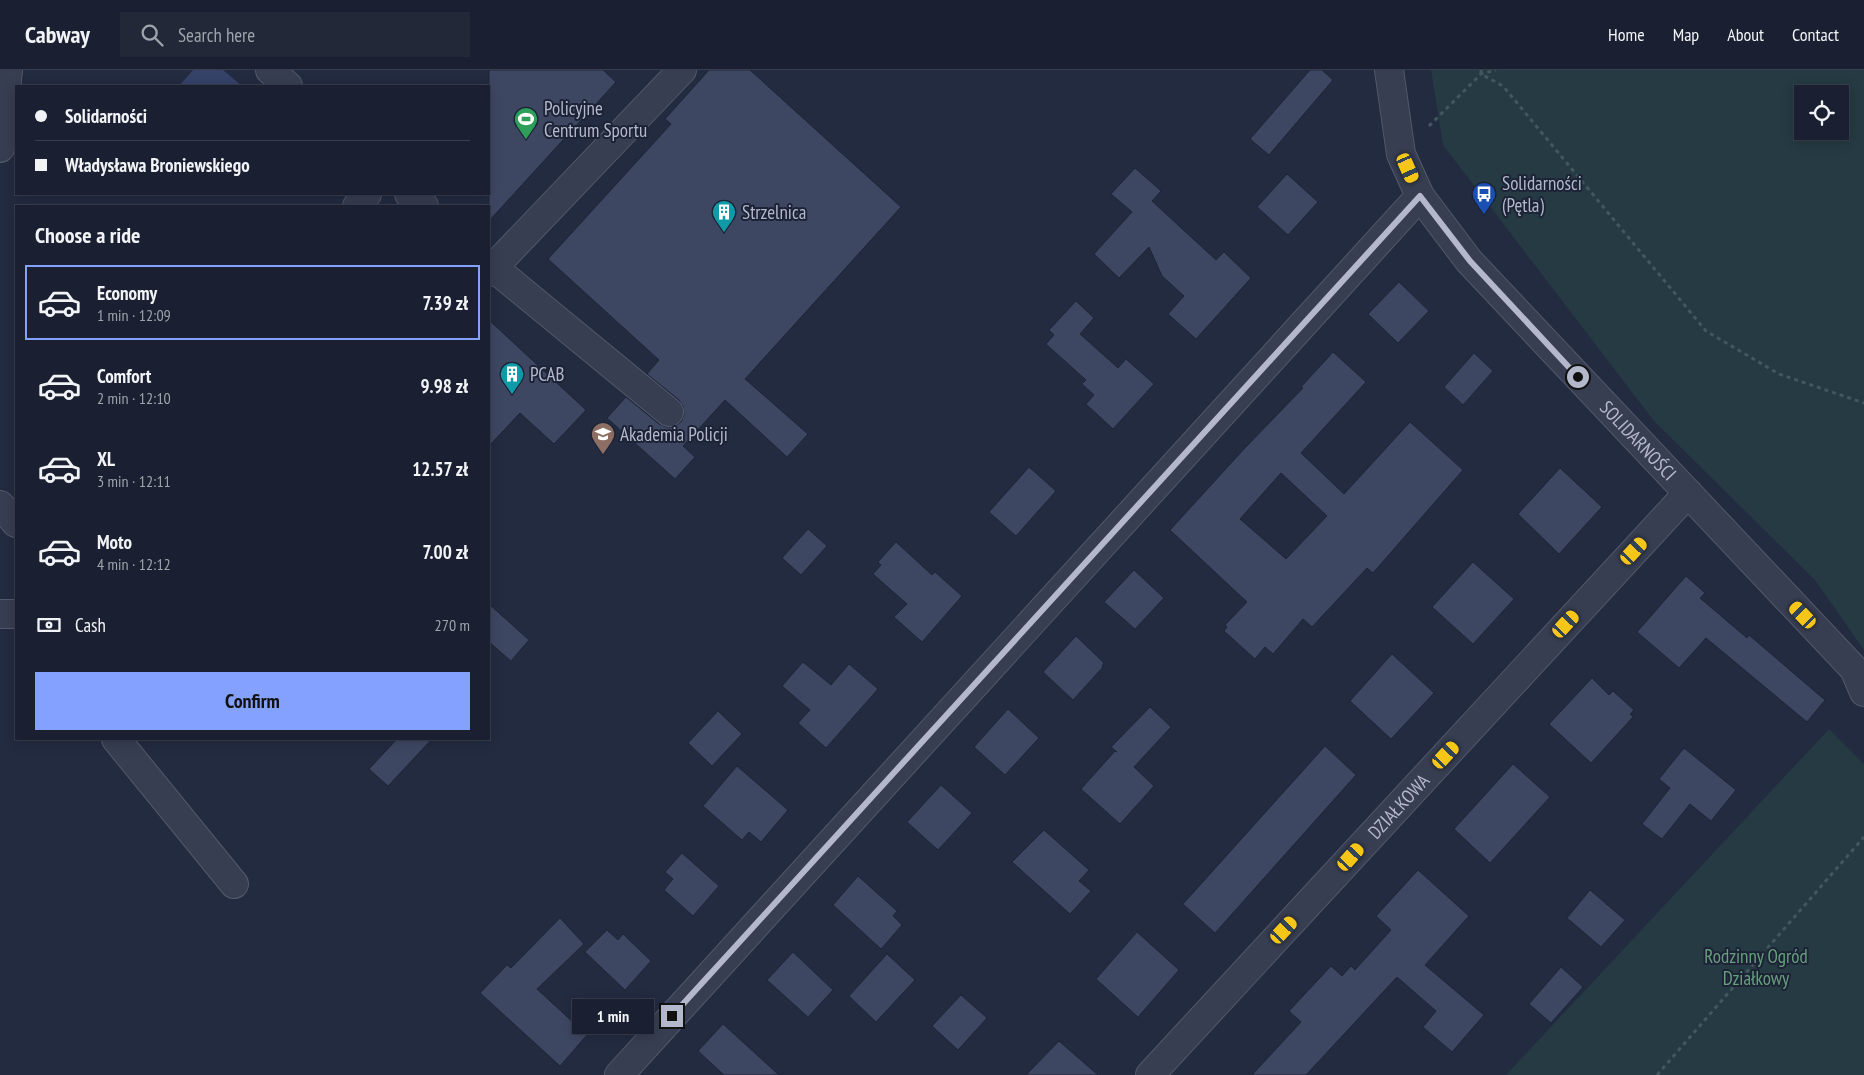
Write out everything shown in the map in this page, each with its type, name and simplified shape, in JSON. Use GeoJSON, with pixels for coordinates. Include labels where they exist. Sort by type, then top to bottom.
{"type":"FeatureCollection","features":[{"type":"Feature","properties":{"kind":"street"},"geometry":{"type":"LineString","coordinates":[[0,148],[8,70]]}},
{"type":"Feature","properties":{"kind":"street"},"geometry":{"type":"LineString","coordinates":[[270,70],[287,85]]}},
{"type":"Feature","properties":{"kind":"street"},"geometry":{"type":"LineString","coordinates":[[669,412],[490,268],[682,70]]}},
{"type":"Feature","properties":{"kind":"street","name":"SOLIDARNOŚCI"},"geometry":{"type":"LineString","coordinates":[[1389,70],[1401,154],[1420,196],[1470,261],[1854,669],[1864,692]]}},
{"type":"Feature","properties":{"kind":"street"},"geometry":{"type":"LineString","coordinates":[[358,205],[366,195]]}},
{"type":"Feature","properties":{"kind":"street"},"geometry":{"type":"LineString","coordinates":[[410,195],[423,205]]}},
{"type":"Feature","properties":{"kind":"street"},"geometry":{"type":"LineString","coordinates":[[619,1075],[1420,196]]}},
{"type":"Feature","properties":{"kind":"street","name":"DZIAŁKOWA"},"geometry":{"type":"LineString","coordinates":[[1150,1075],[1688,493]]}},
{"type":"Feature","properties":{"kind":"street"},"geometry":{"type":"LineString","coordinates":[[0,505],[15,522]]}},
{"type":"Feature","properties":{"kind":"street"},"geometry":{"type":"LineString","coordinates":[[117,740],[234,884]]}},
{"type":"Feature","properties":{"kind":"path"},"geometry":{"type":"LineString","coordinates":[[1401,154],[1481,72],[1496,70]]}},
{"type":"Feature","properties":{"kind":"path"},"geometry":{"type":"LineString","coordinates":[[1481,72],[1502,86],[1706,331],[1779,374],[1864,402]]}},
{"type":"Feature","properties":{"kind":"path"},"geometry":{"type":"LineString","coordinates":[[1657,1075],[1864,837]]}},
{"type":"Feature","properties":{"kind":"green space"},"geometry":{"type":"Polygon","coordinates":[[[1431,70],[1864,70],[1864,650],[1815,580],[1654,421],[1443,145],[1431,70]]]}},
{"type":"Feature","properties":{"kind":"green space","name":"Rodzinny Ogród Działkowy"},"geometry":{"type":"Polygon","coordinates":[[[1829,729],[1864,764],[1864,1075],[1506,1075],[1829,729]]]}},
{"type":"Feature","properties":{"kind":"water"},"geometry":{"type":"Polygon","coordinates":[[[193,70],[223,70],[241,85],[180,85],[193,70]]]}},
{"type":"Feature","properties":{"kind":"building","name":"Policyjne Centrum Sportu"},"geometry":{"type":"Polygon","coordinates":[[[489,70],[603,70],[616,82],[490,220],[490,85],[489,70]]]}},
{"type":"Feature","properties":{"kind":"building","name":"Strzelnica"},"geometry":{"type":"Polygon","coordinates":[[[709,70],[750,70],[901,207],[745,379],[808,434],[787,457],[725,400],[683,446],[695,457],[675,479],[607,418],[626,397],[659,424],[666,427],[674,427],[681,422],[684,415],[683,406],[679,400],[647,374],[659,360],[548,259],[671,124],[665,119],[709,70]]]}},
{"type":"Feature","properties":{"kind":"building"},"geometry":{"type":"Polygon","coordinates":[[[1310,70],[1322,70],[1333,80],[1269,155],[1250,139],[1310,70]]]}},
{"type":"Feature","properties":{"kind":"building"},"geometry":{"type":"Polygon","coordinates":[[[1135,168],[1161,191],[1152,201],[1216,260],[1224,252],[1251,278],[1196,339],[1168,314],[1184,296],[1162,276],[1149,247],[1119,278],[1094,254],[1132,212],[1111,194],[1135,168]]]}},
{"type":"Feature","properties":{"kind":"building"},"geometry":{"type":"Polygon","coordinates":[[[1287,174],[1318,202],[1288,235],[1257,207],[1287,174]]]}},
{"type":"Feature","properties":{"kind":"building"},"geometry":{"type":"Polygon","coordinates":[[[1399,282],[1429,311],[1398,343],[1368,314],[1399,282]]]}},
{"type":"Feature","properties":{"kind":"building"},"geometry":{"type":"Polygon","coordinates":[[[1076,301],[1094,318],[1080,334],[1118,368],[1126,359],[1154,384],[1113,429],[1086,404],[1094,395],[1082,384],[1086,380],[1046,344],[1054,335],[1049,330],[1076,301]]]}},
{"type":"Feature","properties":{"kind":"building","name":"PCAB"},"geometry":{"type":"Polygon","coordinates":[[[490,321],[586,410],[554,444],[520,413],[490,445],[490,321]]]}},
{"type":"Feature","properties":{"kind":"building"},"geometry":{"type":"Polygon","coordinates":[[[1333,352],[1366,382],[1301,453],[1344,494],[1410,422],[1463,470],[1373,573],[1367,568],[1312,627],[1303,619],[1273,654],[1265,647],[1255,659],[1224,631],[1227,627],[1225,625],[1247,602],[1170,530],[1303,388],[1301,387],[1333,352]],[[1281,473],[1240,519],[1286,559],[1327,516],[1281,473]]]}},
{"type":"Feature","properties":{"kind":"building"},"geometry":{"type":"Polygon","coordinates":[[[1474,353],[1493,371],[1463,405],[1444,387],[1474,353]]]}},
{"type":"Feature","properties":{"kind":"building"},"geometry":{"type":"Polygon","coordinates":[[[1029,467],[1056,491],[1016,536],[989,512],[1029,467]]]}},
{"type":"Feature","properties":{"kind":"building"},"geometry":{"type":"Polygon","coordinates":[[[1560,468],[1602,507],[1559,554],[1518,514],[1560,468]]]}},
{"type":"Feature","properties":{"kind":"building"},"geometry":{"type":"Polygon","coordinates":[[[808,529],[827,546],[801,575],[782,558],[808,529]]]}},
{"type":"Feature","properties":{"kind":"building"},"geometry":{"type":"Polygon","coordinates":[[[896,542],[932,575],[935,572],[962,596],[922,642],[894,617],[907,604],[873,574],[881,565],[878,562],[896,542]]]}},
{"type":"Feature","properties":{"kind":"building"},"geometry":{"type":"Polygon","coordinates":[[[1473,562],[1514,599],[1473,644],[1432,607],[1473,562]]]}},
{"type":"Feature","properties":{"kind":"building"},"geometry":{"type":"Polygon","coordinates":[[[1134,570],[1164,598],[1135,629],[1104,602],[1134,570]]]}},
{"type":"Feature","properties":{"kind":"building"},"geometry":{"type":"Polygon","coordinates":[[[1686,576],[1705,593],[1700,598],[1747,638],[1749,635],[1825,700],[1807,722],[1706,638],[1679,668],[1637,632],[1686,576]]]}},
{"type":"Feature","properties":{"kind":"building"},"geometry":{"type":"Polygon","coordinates":[[[490,605],[529,640],[511,661],[490,643],[490,605]]]}},
{"type":"Feature","properties":{"kind":"building"},"geometry":{"type":"Polygon","coordinates":[[[1076,636],[1104,663],[1103,667],[1073,700],[1043,672],[1076,636]]]}},
{"type":"Feature","properties":{"kind":"building"},"geometry":{"type":"Polygon","coordinates":[[[1392,654],[1434,693],[1391,739],[1350,701],[1392,654]]]}},
{"type":"Feature","properties":{"kind":"building"},"geometry":{"type":"Polygon","coordinates":[[[803,662],[831,685],[849,664],[878,689],[826,748],[798,723],[810,710],[782,686],[803,662]]]}},
{"type":"Feature","properties":{"kind":"building"},"geometry":{"type":"Polygon","coordinates":[[[1592,678],[1609,695],[1613,691],[1634,710],[1630,714],[1633,717],[1591,763],[1549,724],[1592,678]]]}},
{"type":"Feature","properties":{"kind":"building"},"geometry":{"type":"Polygon","coordinates":[[[1150,707],[1171,727],[1134,767],[1154,786],[1120,824],[1081,789],[1115,751],[1117,752],[1111,747],[1150,707]]]}},
{"type":"Feature","properties":{"kind":"building"},"geometry":{"type":"Polygon","coordinates":[[[1008,709],[1039,738],[1005,775],[974,747],[1008,709]]]}},
{"type":"Feature","properties":{"kind":"building"},"geometry":{"type":"Polygon","coordinates":[[[718,711],[742,734],[712,766],[688,743],[718,711]]]}},
{"type":"Feature","properties":{"kind":"building"},"geometry":{"type":"Polygon","coordinates":[[[396,740],[431,740],[388,786],[369,769],[396,740]]]}},
{"type":"Feature","properties":{"kind":"building"},"geometry":{"type":"Polygon","coordinates":[[[1325,746],[1356,775],[1215,933],[1183,904],[1325,746]]]}},
{"type":"Feature","properties":{"kind":"building"},"geometry":{"type":"Polygon","coordinates":[[[1684,748],[1736,790],[1711,821],[1690,804],[1662,839],[1642,824],[1670,788],[1659,779],[1684,748]]]}},
{"type":"Feature","properties":{"kind":"building"},"geometry":{"type":"Polygon","coordinates":[[[1513,764],[1550,797],[1490,863],[1454,829],[1513,764]]]}},
{"type":"Feature","properties":{"kind":"building"},"geometry":{"type":"Polygon","coordinates":[[[737,766],[788,810],[761,842],[749,832],[742,840],[703,806],[737,766]]]}},
{"type":"Feature","properties":{"kind":"building"},"geometry":{"type":"Polygon","coordinates":[[[941,785],[972,813],[938,850],[907,822],[941,785]]]}},
{"type":"Feature","properties":{"kind":"building"},"geometry":{"type":"Polygon","coordinates":[[[1044,830],[1089,870],[1079,881],[1091,891],[1070,914],[1012,862],[1044,830]]]}},
{"type":"Feature","properties":{"kind":"building"},"geometry":{"type":"Polygon","coordinates":[[[682,853],[719,886],[693,916],[664,890],[673,879],[665,872],[682,853]]]}},
{"type":"Feature","properties":{"kind":"building"},"geometry":{"type":"Polygon","coordinates":[[[1418,870],[1469,916],[1425,965],[1484,1015],[1452,1052],[1423,1027],[1436,1011],[1397,977],[1306,1075],[1252,1075],[1301,1022],[1289,1011],[1331,966],[1342,976],[1351,966],[1355,970],[1391,930],[1376,916],[1418,870]]]}},
{"type":"Feature","properties":{"kind":"building"},"geometry":{"type":"Polygon","coordinates":[[[858,876],[897,911],[893,916],[902,925],[881,949],[833,905],[858,876]]]}},
{"type":"Feature","properties":{"kind":"building"},"geometry":{"type":"Polygon","coordinates":[[[1590,890],[1625,920],[1601,947],[1567,918],[1590,890]]]}},
{"type":"Feature","properties":{"kind":"building"},"geometry":{"type":"Polygon","coordinates":[[[560,918],[584,944],[537,989],[587,1035],[560,1066],[480,993],[507,965],[511,968],[560,918]]]}},
{"type":"Feature","properties":{"kind":"building"},"geometry":{"type":"Polygon","coordinates":[[[607,930],[618,940],[623,934],[651,961],[625,990],[585,952],[607,930]]]}},
{"type":"Feature","properties":{"kind":"building"},"geometry":{"type":"Polygon","coordinates":[[[1137,932],[1179,970],[1138,1017],[1096,979],[1137,932]]]}},
{"type":"Feature","properties":{"kind":"building"},"geometry":{"type":"Polygon","coordinates":[[[793,952],[833,990],[808,1017],[767,980],[793,952]]]}},
{"type":"Feature","properties":{"kind":"building"},"geometry":{"type":"Polygon","coordinates":[[[887,954],[915,980],[876,1022],[849,996],[887,954]]]}},
{"type":"Feature","properties":{"kind":"building"},"geometry":{"type":"Polygon","coordinates":[[[1561,967],[1583,987],[1551,1023],[1529,1004],[1561,967]]]}},
{"type":"Feature","properties":{"kind":"building"},"geometry":{"type":"Polygon","coordinates":[[[961,995],[987,1018],[958,1050],[932,1026],[961,995]]]}},
{"type":"Feature","properties":{"kind":"building"},"geometry":{"type":"Polygon","coordinates":[[[723,1024],[779,1075],[724,1075],[698,1051],[723,1024]]]}},
{"type":"Feature","properties":{"kind":"building"},"geometry":{"type":"Polygon","coordinates":[[[1059,1041],[1098,1075],[1026,1075],[1059,1041]]]}},
{"type":"Feature","properties":{"kind":"place","name":"Policyjne Centrum Sportu"},"geometry":{"type":"Point","coordinates":[526,140]}},
{"type":"Feature","properties":{"kind":"place","name":"Solidarności (Pętla)"},"geometry":{"type":"Point","coordinates":[1484,215]}},
{"type":"Feature","properties":{"kind":"place","name":"Strzelnica"},"geometry":{"type":"Point","coordinates":[724,233]}},
{"type":"Feature","properties":{"kind":"place","name":"PCAB"},"geometry":{"type":"Point","coordinates":[512,395]}},
{"type":"Feature","properties":{"kind":"place","name":"Akademia Policji"},"geometry":{"type":"Point","coordinates":[603,455]}},
{"type":"Feature","properties":{"kind":"route"},"geometry":{"type":"LineString","coordinates":[[672,1016],[1420,196],[1470,261],[1578,377]]}}]}
